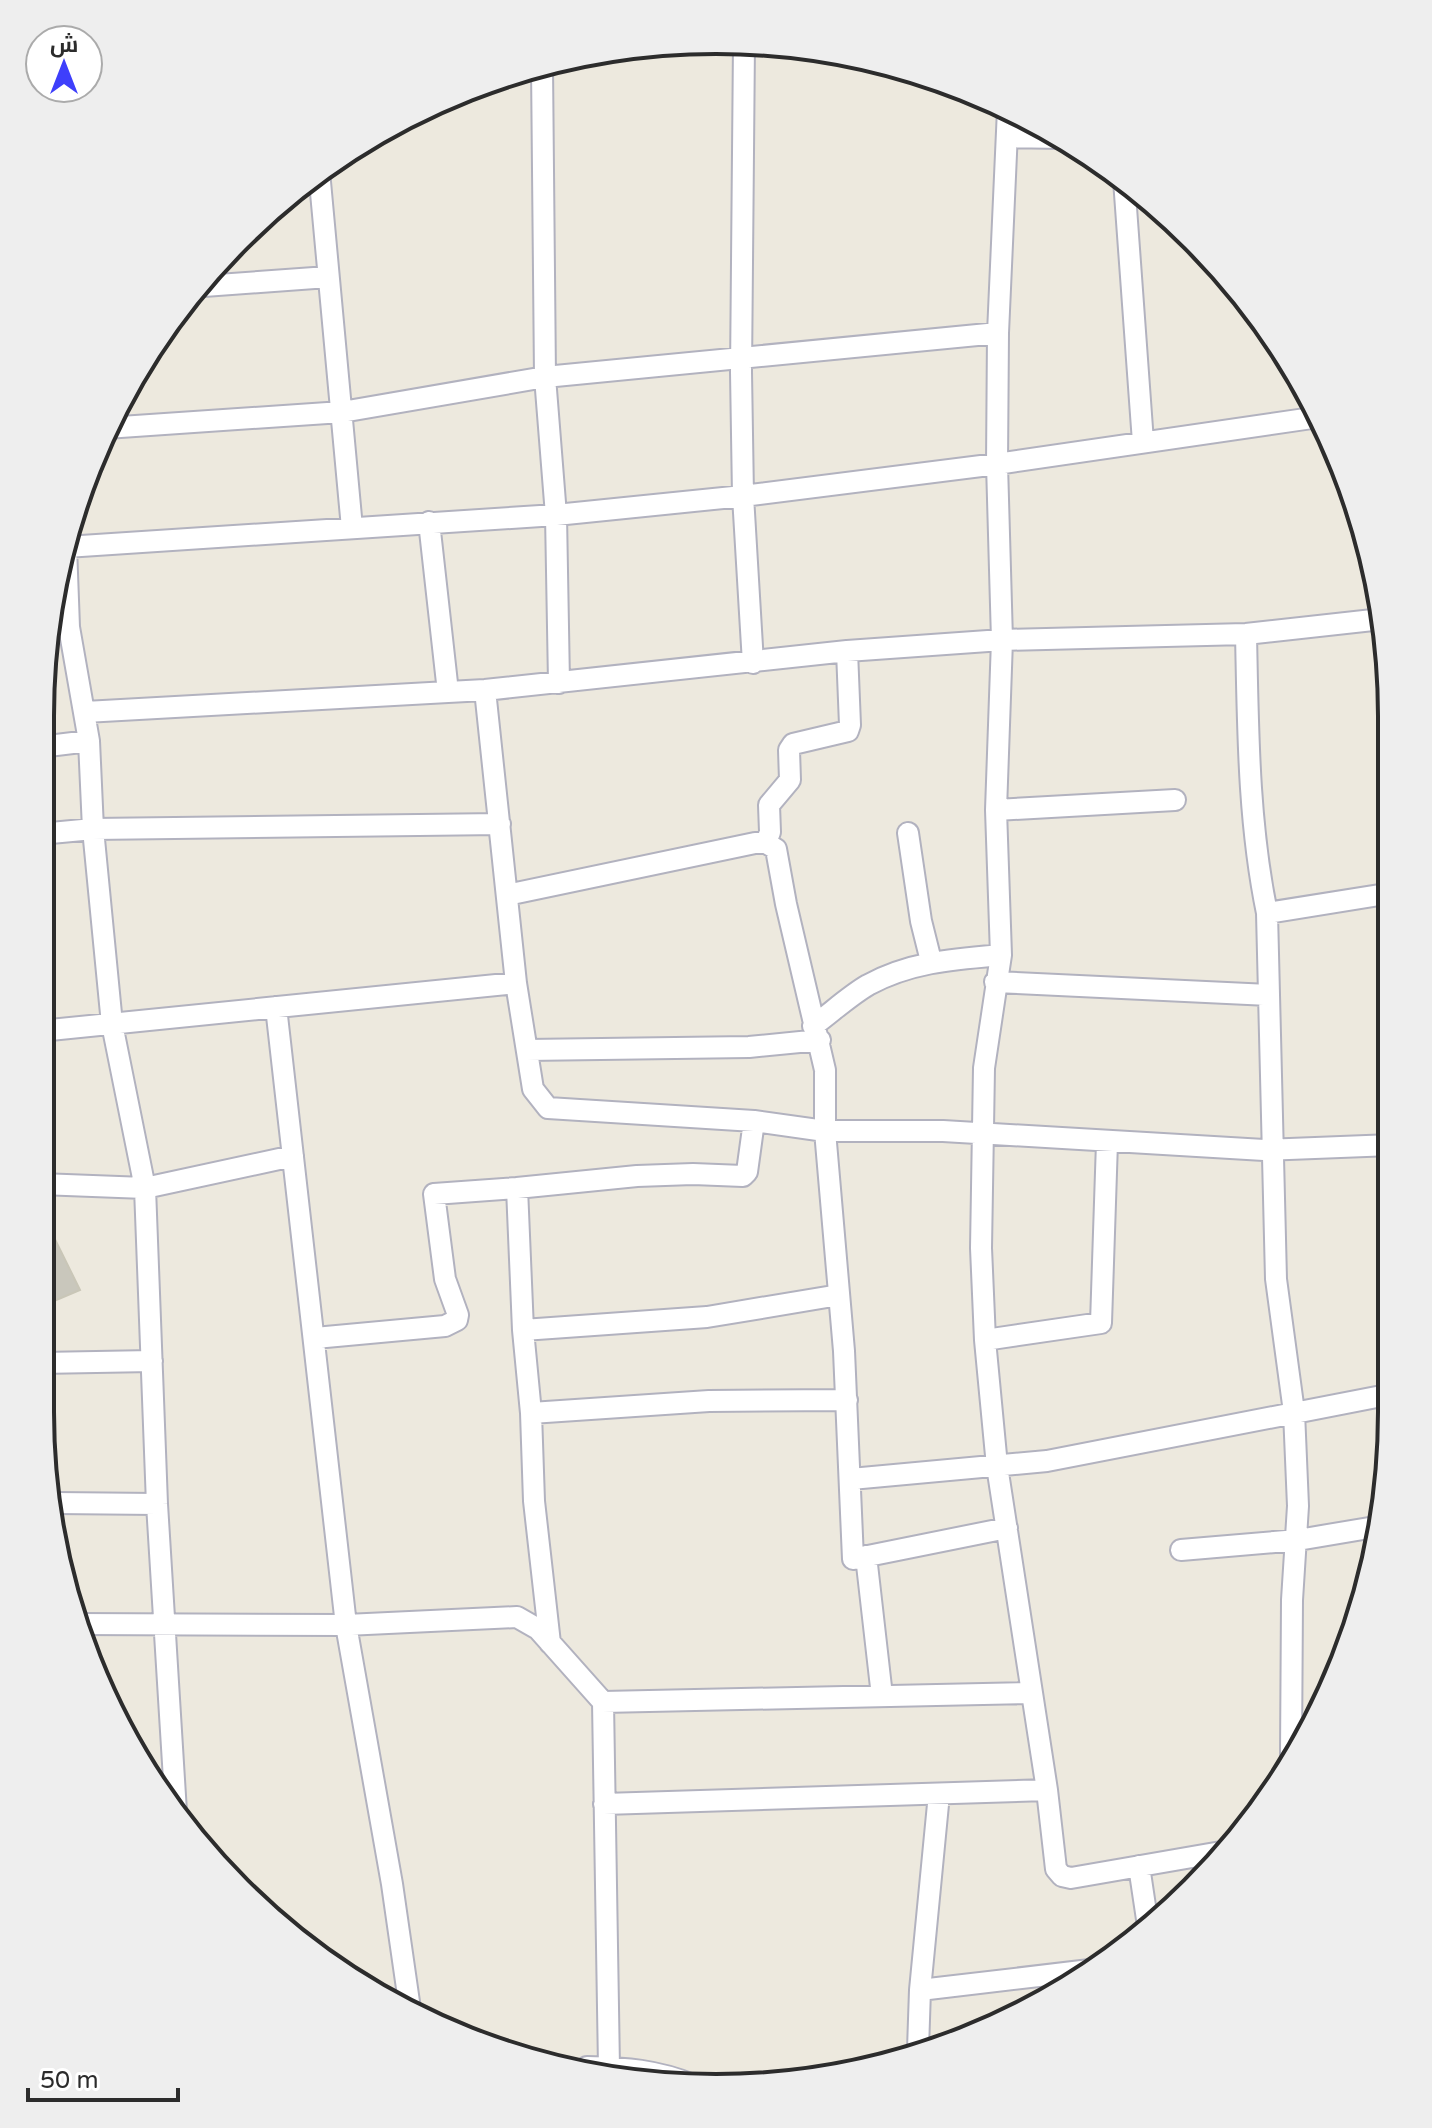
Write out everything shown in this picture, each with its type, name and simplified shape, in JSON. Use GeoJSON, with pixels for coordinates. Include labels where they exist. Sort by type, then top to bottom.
{"type":"FeatureCollection","features":[{"type":"Feature","properties":{"kind":"street"},"geometry":{"type":"LineString","coordinates":[[744,55],[743,496],[753,663]]}},
{"type":"Feature","properties":{"kind":"street"},"geometry":{"type":"LineString","coordinates":[[542,78],[545,377],[556,515],[559,683]]}},
{"type":"Feature","properties":{"kind":"street"},"geometry":{"type":"LineString","coordinates":[[1008,122],[998,333],[997,464],[1002,640],[996,810],[1001,955],[984,1068],[981,1248],[985,1340],[997,1466],[1047,1790],[1056,1869],[1062,1876],[1071,1878],[1208,1854]]}},
{"type":"Feature","properties":{"kind":"street"},"geometry":{"type":"LineString","coordinates":[[1008,137],[1037,138]]}},
{"type":"Feature","properties":{"kind":"street"},"geometry":{"type":"LineString","coordinates":[[320,186],[352,528]]}},
{"type":"Feature","properties":{"kind":"street"},"geometry":{"type":"LineString","coordinates":[[1125,196],[1143,442]]}},
{"type":"Feature","properties":{"kind":"street"},"geometry":{"type":"LineString","coordinates":[[214,285],[328,277]]}},
{"type":"Feature","properties":{"kind":"street"},"geometry":{"type":"LineString","coordinates":[[120,427],[342,412],[545,377],[998,333]]}},
{"type":"Feature","properties":{"kind":"street"},"geometry":{"type":"LineString","coordinates":[[77,545],[556,515],[743,496],[997,464],[1308,419]]}},
{"type":"Feature","properties":{"kind":"street"},"geometry":{"type":"LineString","coordinates":[[429,522],[448,692]]}},
{"type":"Feature","properties":{"kind":"street"},"geometry":{"type":"LineString","coordinates":[[65,599],[89,741],[93,829],[112,1024],[145,1188],[157,1504],[175,1792]]}},
{"type":"Feature","properties":{"kind":"street"},"geometry":{"type":"LineString","coordinates":[[85,712],[485,690],[847,651],[1002,640],[1246,634],[1370,620]]}},
{"type":"Feature","properties":{"kind":"street"},"geometry":{"type":"LineString","coordinates":[[1246,634],[1249,757],[1258,870],[1267,913],[1276,1279],[1294,1412],[1298,1540],[1292,1600],[1291,1739]]}},
{"type":"Feature","properties":{"kind":"street"},"geometry":{"type":"LineString","coordinates":[[766,843],[770,832],[769,805],[790,780],[789,750],[793,744],[848,731],[847,651]]}},
{"type":"Feature","properties":{"kind":"street"},"geometry":{"type":"LineString","coordinates":[[485,690],[516,983],[533,1089],[548,1108],[754,1121],[825,1131],[943,1131],[1273,1150],[1378,1146]]}},
{"type":"Feature","properties":{"kind":"street"},"geometry":{"type":"LineString","coordinates":[[54,745],[89,741]]}},
{"type":"Feature","properties":{"kind":"street"},"geometry":{"type":"LineString","coordinates":[[996,810],[1175,800]]}},
{"type":"Feature","properties":{"kind":"street"},"geometry":{"type":"LineString","coordinates":[[54,833],[93,829],[500,824]]}},
{"type":"Feature","properties":{"kind":"street"},"geometry":{"type":"LineString","coordinates":[[908,833],[921,921],[931,961]]}},
{"type":"Feature","properties":{"kind":"street"},"geometry":{"type":"LineString","coordinates":[[507,895],[766,843],[776,849],[825,1070],[825,1131],[847,1400],[853,1559],[1007,1528]]}},
{"type":"Feature","properties":{"kind":"street"},"geometry":{"type":"LineString","coordinates":[[1267,913],[1378,895]]}},
{"type":"Feature","properties":{"kind":"street"},"geometry":{"type":"LineString","coordinates":[[527,1050],[749,1047],[816,1033],[866,986],[896,971],[931,961],[1001,955]]}},
{"type":"Feature","properties":{"kind":"street"},"geometry":{"type":"LineString","coordinates":[[995,982],[1269,995]]}},
{"type":"Feature","properties":{"kind":"street"},"geometry":{"type":"LineString","coordinates":[[54,1030],[516,983]]}},
{"type":"Feature","properties":{"kind":"street"},"geometry":{"type":"LineString","coordinates":[[276,1007],[346,1625],[392,1884],[408,1998]]}},
{"type":"Feature","properties":{"kind":"street"},"geometry":{"type":"LineString","coordinates":[[315,1338],[445,1326],[457,1320],[445,1279],[434,1194],[637,1176],[743,1176],[747,1172],[754,1121]]}},
{"type":"Feature","properties":{"kind":"street"},"geometry":{"type":"LineString","coordinates":[[985,1340],[1101,1323],[1107,1142]]}},
{"type":"Feature","properties":{"kind":"street"},"geometry":{"type":"LineString","coordinates":[[54,1185],[145,1188],[293,1156]]}},
{"type":"Feature","properties":{"kind":"street"},"geometry":{"type":"LineString","coordinates":[[517,1188],[534,1501],[550,1643]]}},
{"type":"Feature","properties":{"kind":"street"},"geometry":{"type":"LineString","coordinates":[[523,1330],[707,1317],[839,1295]]}},
{"type":"Feature","properties":{"kind":"street"},"geometry":{"type":"LineString","coordinates":[[54,1363],[152,1361]]}},
{"type":"Feature","properties":{"kind":"street"},"geometry":{"type":"LineString","coordinates":[[851,1479],[1047,1461],[1378,1397]]}},
{"type":"Feature","properties":{"kind":"street"},"geometry":{"type":"LineString","coordinates":[[531,1413],[709,1401],[847,1400]]}},
{"type":"Feature","properties":{"kind":"street"},"geometry":{"type":"LineString","coordinates":[[61,1503],[157,1504]]}},
{"type":"Feature","properties":{"kind":"street"},"geometry":{"type":"LineString","coordinates":[[1181,1550],[1298,1540],[1367,1528]]}},
{"type":"Feature","properties":{"kind":"street"},"geometry":{"type":"LineString","coordinates":[[866,1556],[882,1696]]}},
{"type":"Feature","properties":{"kind":"street"},"geometry":{"type":"LineString","coordinates":[[89,1624],[346,1625],[517,1617],[538,1629],[603,1702],[609,2065]]}},
{"type":"Feature","properties":{"kind":"street"},"geometry":{"type":"LineString","coordinates":[[603,1702],[1032,1693]]}},
{"type":"Feature","properties":{"kind":"street"},"geometry":{"type":"LineString","coordinates":[[604,1804],[1047,1790]]}},
{"type":"Feature","properties":{"kind":"street"},"geometry":{"type":"LineString","coordinates":[[918,2042],[920,1990],[939,1794]]}},
{"type":"Feature","properties":{"kind":"street"},"geometry":{"type":"LineString","coordinates":[[1139,1866],[1146,1915]]}},
{"type":"Feature","properties":{"kind":"street"},"geometry":{"type":"LineString","coordinates":[[920,1990],[1067,1973]]}},
{"type":"Feature","properties":{"kind":"building"},"geometry":{"type":"Polygon","coordinates":[[[54,1237],[80,1290],[54,1301],[54,1237]]]}}]}
